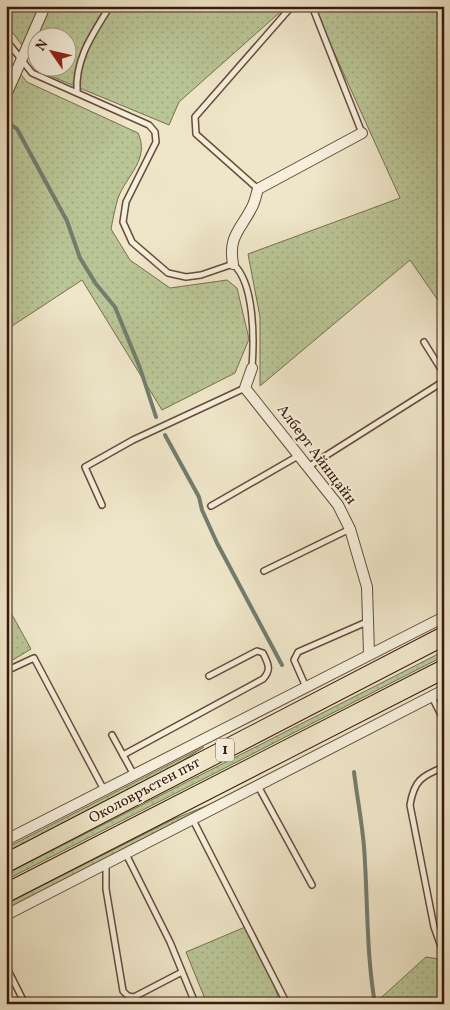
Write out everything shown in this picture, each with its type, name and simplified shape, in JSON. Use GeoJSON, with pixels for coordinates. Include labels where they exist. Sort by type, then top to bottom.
{"type":"FeatureCollection","features":[{"type":"Feature","properties":{"kind":"highway","name":"Околовръстен път"},"geometry":{"type":"LineString","coordinates":[[6,863],[444,636]]}},
{"type":"Feature","properties":{"kind":"highway","name":"Околовръстен път"},"geometry":{"type":"LineString","coordinates":[[6,893],[444,669]]}},
{"type":"Feature","properties":{"kind":"street"},"geometry":{"type":"LineString","coordinates":[[6,95],[45,6]]}},
{"type":"Feature","properties":{"kind":"street"},"geometry":{"type":"LineString","coordinates":[[233,264],[231,254],[233,241],[239,225],[252,208],[258,189],[362,133]]}},
{"type":"Feature","properties":{"kind":"street"},"geometry":{"type":"LineString","coordinates":[[245,388],[252,368]]}},
{"type":"Feature","properties":{"kind":"street","name":"Алберт Айнщайн"},"geometry":{"type":"LineString","coordinates":[[245,388],[338,505],[350,529],[367,587],[369,654]]}},
{"type":"Feature","properties":{"kind":"street","name":"Околовръстен път"},"geometry":{"type":"LineString","coordinates":[[6,840],[444,617]]}},
{"type":"Feature","properties":{"kind":"street"},"geometry":{"type":"LineString","coordinates":[[6,915],[444,690]]}},
{"type":"Feature","properties":{"kind":"lane"},"geometry":{"type":"LineString","coordinates":[[77,92],[77,70],[81,57],[110,6]]}},
{"type":"Feature","properties":{"kind":"lane"},"geometry":{"type":"LineString","coordinates":[[258,189],[196,134],[195,117],[292,6]]}},
{"type":"Feature","properties":{"kind":"lane"},"geometry":{"type":"LineString","coordinates":[[312,6],[362,133]]}},
{"type":"Feature","properties":{"kind":"lane"},"geometry":{"type":"LineString","coordinates":[[6,40],[32,73],[47,82],[77,92],[150,125],[155,132],[156,142],[126,202],[123,222],[132,242],[168,274],[186,277],[201,275],[233,264],[240,274],[249,300],[254,340],[252,368]]}},
{"type":"Feature","properties":{"kind":"lane"},"geometry":{"type":"LineString","coordinates":[[424,342],[444,374]]}},
{"type":"Feature","properties":{"kind":"lane"},"geometry":{"type":"LineString","coordinates":[[308,467],[444,381]]}},
{"type":"Feature","properties":{"kind":"lane"},"geometry":{"type":"LineString","coordinates":[[102,505],[84,467],[133,440],[245,388]]}},
{"type":"Feature","properties":{"kind":"lane"},"geometry":{"type":"LineString","coordinates":[[211,506],[298,456]]}},
{"type":"Feature","properties":{"kind":"lane"},"geometry":{"type":"LineString","coordinates":[[264,571],[350,529]]}},
{"type":"Feature","properties":{"kind":"lane"},"geometry":{"type":"LineString","coordinates":[[306,688],[294,660],[298,652],[369,621]]}},
{"type":"Feature","properties":{"kind":"lane"},"geometry":{"type":"LineString","coordinates":[[123,755],[263,679],[269,673],[269,665],[262,653],[257,650],[209,676]]}},
{"type":"Feature","properties":{"kind":"lane"},"geometry":{"type":"LineString","coordinates":[[6,671],[34,658],[104,790]]}},
{"type":"Feature","properties":{"kind":"lane"},"geometry":{"type":"LineString","coordinates":[[432,696],[444,721]]}},
{"type":"Feature","properties":{"kind":"lane"},"geometry":{"type":"LineString","coordinates":[[112,735],[134,775]]}},
{"type":"Feature","properties":{"kind":"lane"},"geometry":{"type":"LineString","coordinates":[[444,767],[427,774],[413,788],[410,805],[434,927],[444,955]]}},
{"type":"Feature","properties":{"kind":"lane"},"geometry":{"type":"LineString","coordinates":[[258,786],[312,885]]}},
{"type":"Feature","properties":{"kind":"lane"},"geometry":{"type":"LineString","coordinates":[[193,820],[288,1004]]}},
{"type":"Feature","properties":{"kind":"lane"},"geometry":{"type":"LineString","coordinates":[[126,854],[170,942],[195,1003]]}},
{"type":"Feature","properties":{"kind":"lane"},"geometry":{"type":"LineString","coordinates":[[106,864],[106,889],[123,991],[134,997],[182,972]]}},
{"type":"Feature","properties":{"kind":"lane"},"geometry":{"type":"LineString","coordinates":[[6,966],[25,1004]]}},
{"type":"Feature","properties":{"kind":"green space"},"geometry":{"type":"Polygon","coordinates":[[[6,6],[287,6],[179,102],[169,125],[55,78],[78,78],[78,28],[28,28],[28,54],[13,33],[6,31],[6,6]]]}},
{"type":"Feature","properties":{"kind":"green space"},"geometry":{"type":"Polygon","coordinates":[[[313,6],[434,6],[444,32],[444,309],[410,260],[260,386],[260,317],[248,254],[400,198],[313,6]]]}},
{"type":"Feature","properties":{"kind":"green space"},"geometry":{"type":"Polygon","coordinates":[[[6,56],[27,82],[138,133],[141,142],[139,159],[118,198],[111,229],[130,260],[170,288],[227,280],[237,288],[249,339],[235,373],[162,410],[82,280],[6,330],[6,56]]]}},
{"type":"Feature","properties":{"kind":"green space"},"geometry":{"type":"Polygon","coordinates":[[[6,604],[31,649],[6,664],[6,604]]]}},
{"type":"Feature","properties":{"kind":"green space"},"geometry":{"type":"Polygon","coordinates":[[[444,651],[444,656],[6,880],[6,874],[444,651]]]}},
{"type":"Feature","properties":{"kind":"green space"},"geometry":{"type":"Polygon","coordinates":[[[204,747],[155,778],[6,854],[6,848],[204,747]]]}},
{"type":"Feature","properties":{"kind":"green space"},"geometry":{"type":"Polygon","coordinates":[[[230,796],[6,910],[6,904],[174,819],[230,796]]]}},
{"type":"Feature","properties":{"kind":"green space"},"geometry":{"type":"Polygon","coordinates":[[[250,925],[281,1004],[207,1004],[186,952],[250,925]]]}},
{"type":"Feature","properties":{"kind":"green space"},"geometry":{"type":"Polygon","coordinates":[[[426,957],[439,959],[444,968],[444,1004],[374,1004],[426,957]]]}},
{"type":"Feature","properties":{"kind":"waterway"},"geometry":{"type":"LineString","coordinates":[[6,121],[17,129],[67,221],[80,258],[96,284],[115,307],[140,368],[156,417]]}},
{"type":"Feature","properties":{"kind":"waterway"},"geometry":{"type":"LineString","coordinates":[[165,435],[199,497],[202,510],[217,543],[282,665]]}},
{"type":"Feature","properties":{"kind":"waterway"},"geometry":{"type":"LineString","coordinates":[[354,772],[364,847],[369,945],[375,1004]]}}]}
